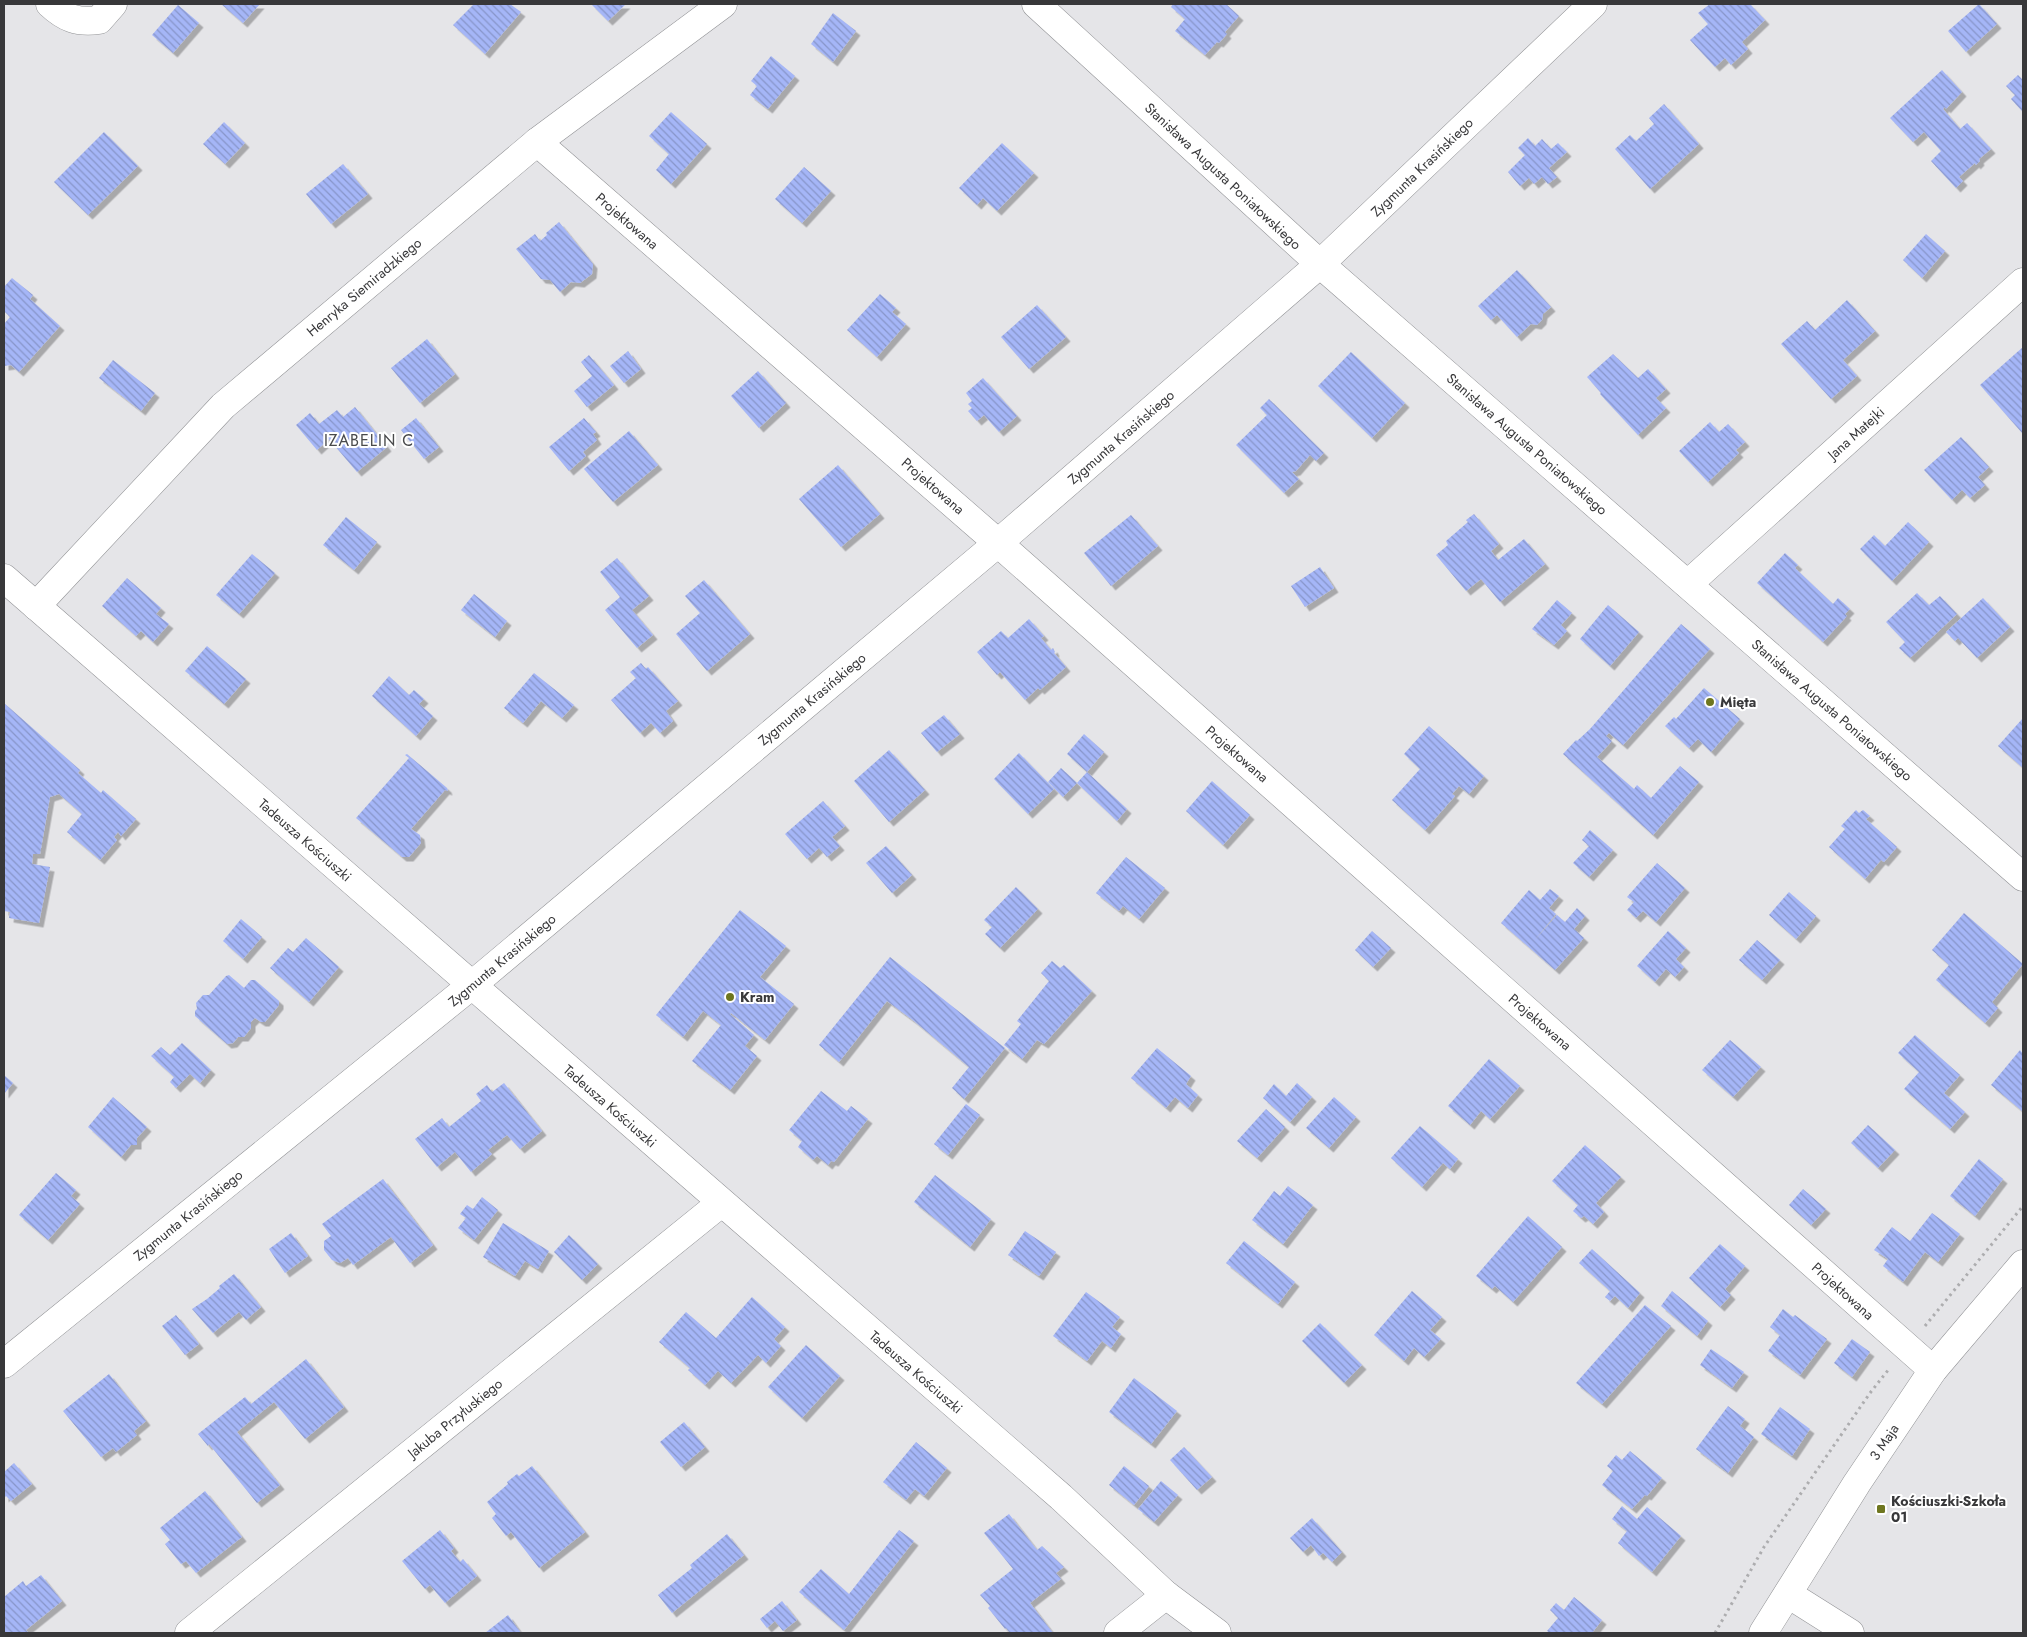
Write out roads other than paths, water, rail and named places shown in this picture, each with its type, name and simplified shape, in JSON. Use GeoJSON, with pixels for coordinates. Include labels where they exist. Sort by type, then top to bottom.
{"type":"FeatureCollection","features":[{"type":"Feature","properties":{"kind":"street"},"geometry":{"type":"LineString","coordinates":[[50,4],[64,16],[85,22],[106,12]]}},
{"type":"Feature","properties":{"kind":"street","name":"Henryka Siemiradzkiego"},"geometry":{"type":"LineString","coordinates":[[36,606],[223,406],[537,142],[723,4]]}},
{"type":"Feature","properties":{"kind":"street","name":"Stanisława Augusta Poniatowskiego"},"geometry":{"type":"LineString","coordinates":[[1036,4],[1320,264],[2023,877]]}},
{"type":"Feature","properties":{"kind":"street","name":"Zygmunta Krasińskiego"},"geometry":{"type":"LineString","coordinates":[[4,1364],[472,985],[998,543],[1320,264],[1593,4]]}},
{"type":"Feature","properties":{"kind":"street","name":"Projektowana"},"geometry":{"type":"LineString","coordinates":[[537,142],[998,543],[1933,1370]]}},
{"type":"Feature","properties":{"kind":"street","name":"Jana Matejki"},"geometry":{"type":"LineString","coordinates":[[1688,584],[2023,282]]}},
{"type":"Feature","properties":{"kind":"street","name":"Tadeusza Kościuszki"},"geometry":{"type":"LineString","coordinates":[[4,578],[1053,1490],[1166,1595],[1217,1633]]}},
{"type":"Feature","properties":{"kind":"street","name":"Jakuba Przyłuskiego"},"geometry":{"type":"LineString","coordinates":[[189,1633],[721,1203]]}},
{"type":"Feature","properties":{"kind":"street","name":"3 Maja"},"geometry":{"type":"LineString","coordinates":[[1763,1633],[1857,1483],[1933,1370],[2023,1264]]}},
{"type":"Feature","properties":{"kind":"street"},"geometry":{"type":"LineString","coordinates":[[1788,1594],[1850,1633]]}},
{"type":"Feature","properties":{"kind":"street"},"geometry":{"type":"LineString","coordinates":[[1118,1633],[1166,1595]]}},
{"type":"Feature","properties":{"kind":"place","name":"Mięta"},"geometry":{"type":"Point","coordinates":[1710,702]}},
{"type":"Feature","properties":{"kind":"place","name":"Kram"},"geometry":{"type":"Point","coordinates":[730,997]}},
{"type":"Feature","properties":{"kind":"place","name":"Kościuszki-Szkoła 01"},"geometry":{"type":"Point","coordinates":[1881,1509]}},
{"type":"Feature","properties":{"kind":"district","name":"IZABELIN C"},"geometry":{"type":"Point","coordinates":[369,440]}}]}
